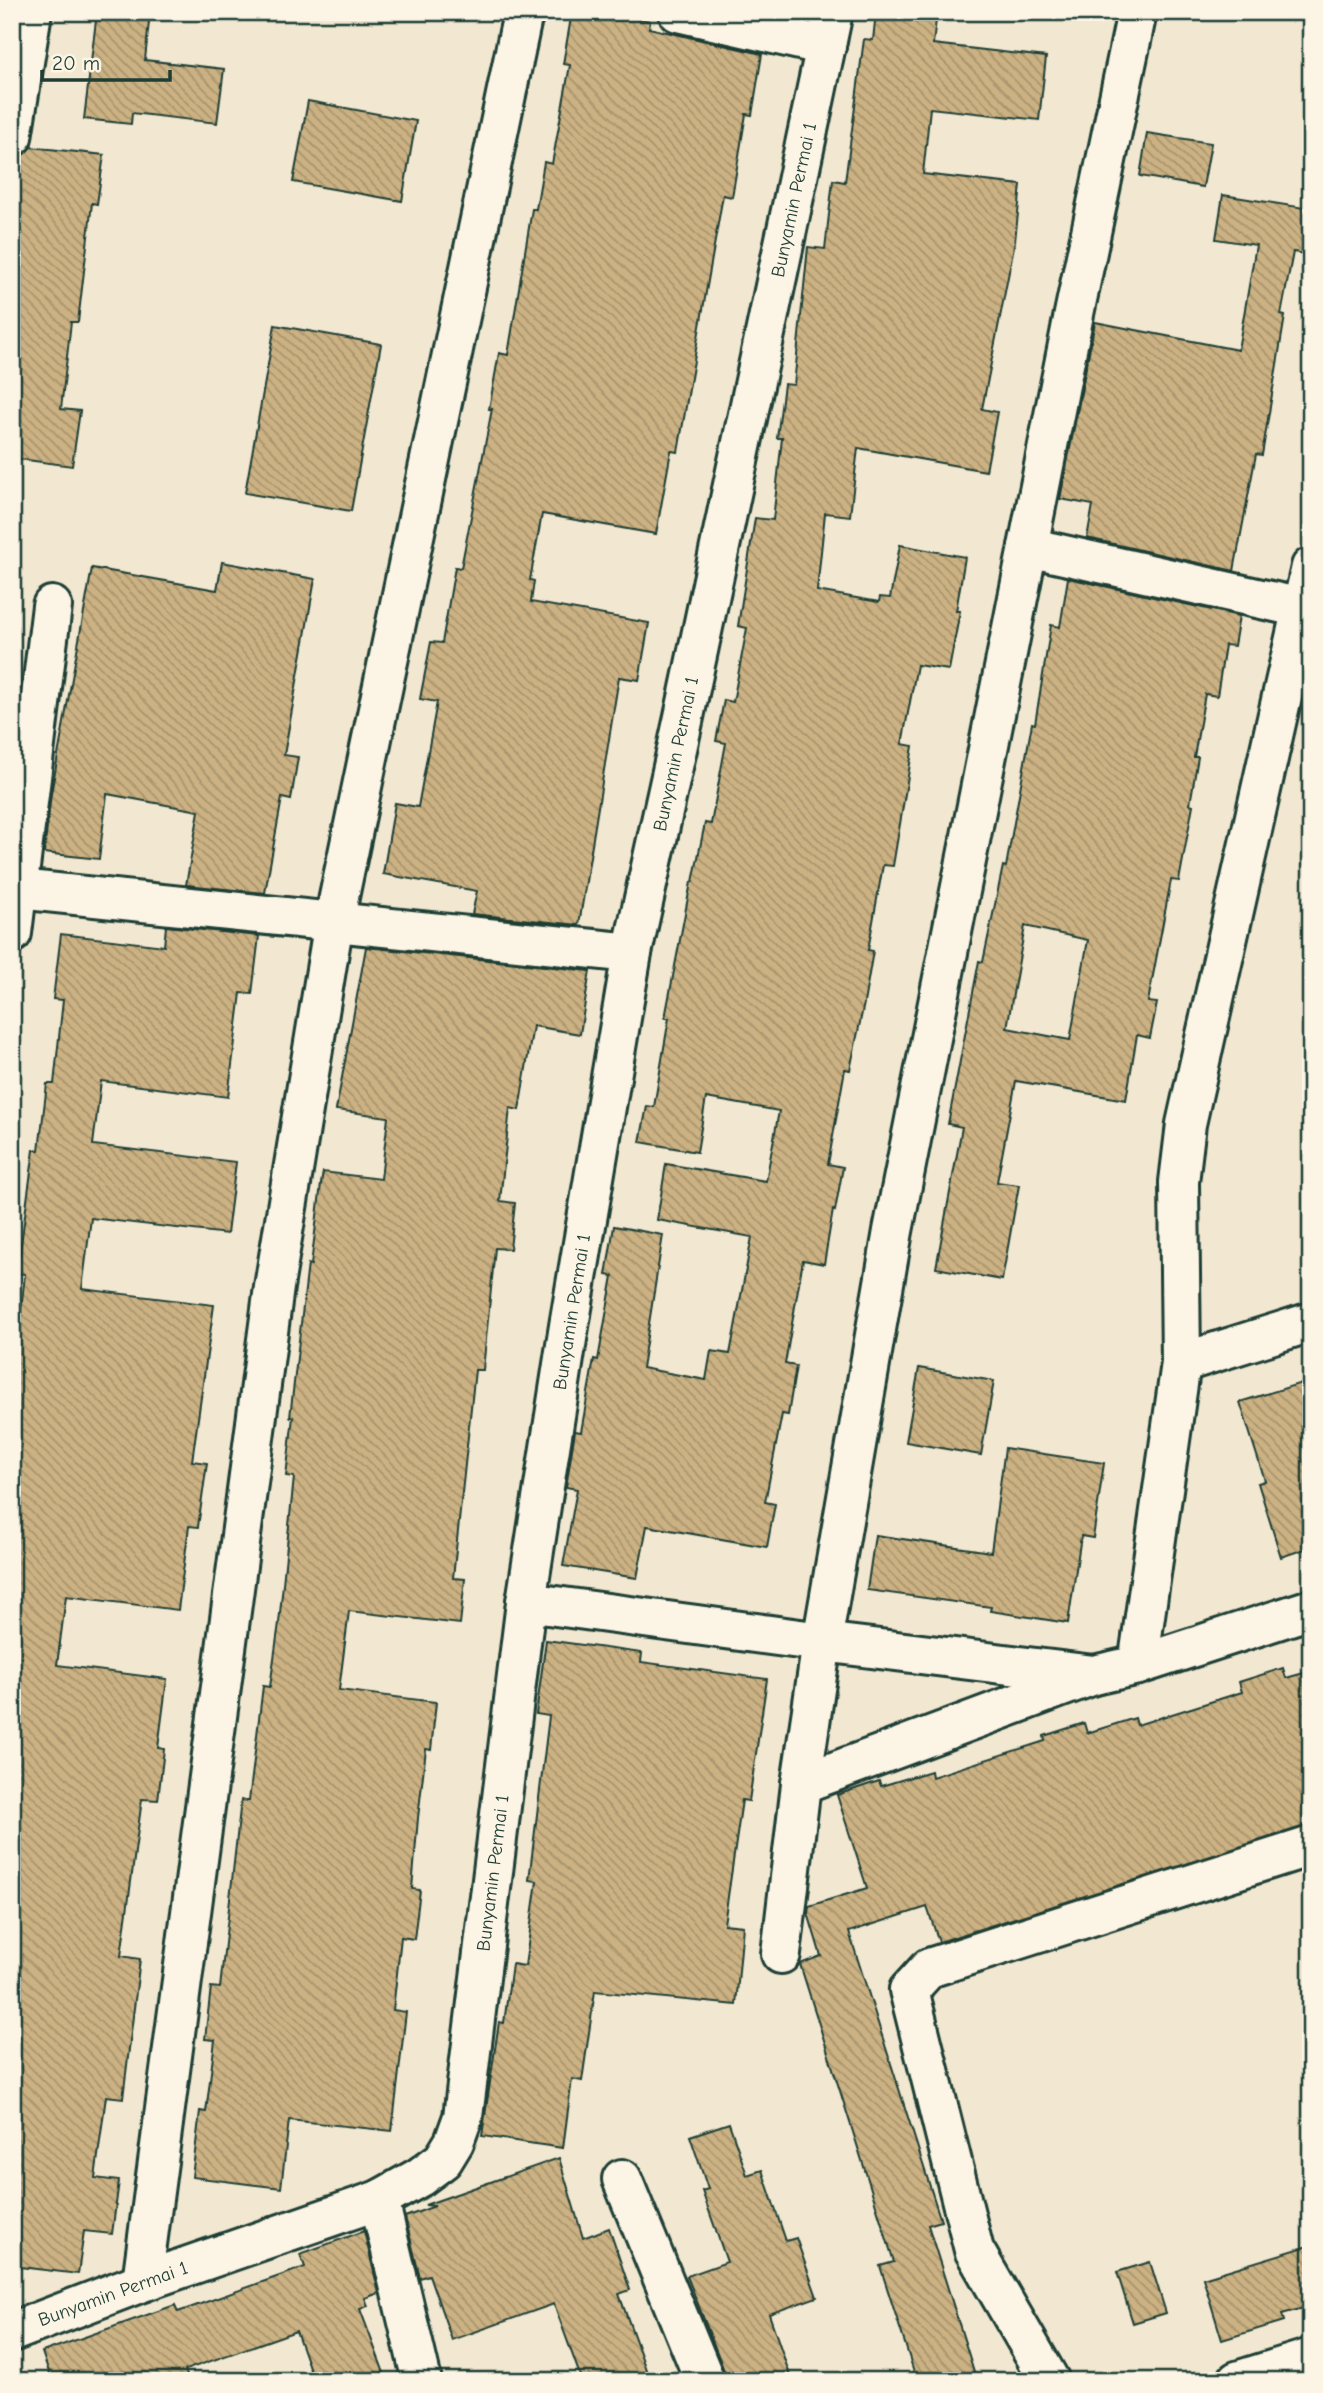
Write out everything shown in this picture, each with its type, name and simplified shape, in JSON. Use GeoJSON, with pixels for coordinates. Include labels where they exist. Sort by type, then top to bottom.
{"type":"FeatureCollection","features":[{"type":"Feature","properties":{"kind":"street"},"geometry":{"type":"LineString","coordinates":[[12,137],[32,12]]}},
{"type":"Feature","properties":{"kind":"street"},"geometry":{"type":"LineString","coordinates":[[142,2282],[274,1287],[334,920],[522,18],[526,12]]}},
{"type":"Feature","properties":{"kind":"street"},"geometry":{"type":"LineString","coordinates":[[678,12],[829,29]]}},
{"type":"Feature","properties":{"kind":"street"},"geometry":{"type":"LineString","coordinates":[[781,1954],[801,1784],[822,1642],[893,1231],[1074,314],[1137,12]]}},
{"type":"Feature","properties":{"kind":"street","name":"Bunyamin Permai 1"},"geometry":{"type":"LineString","coordinates":[[12,2332],[142,2282],[379,2200],[420,2177],[443,2160],[454,2142],[463,2118],[526,1602],[632,953],[829,29]]}},
{"type":"Feature","properties":{"kind":"street"},"geometry":{"type":"LineString","coordinates":[[1028,547],[1302,608]]}},
{"type":"Feature","properties":{"kind":"street"},"geometry":{"type":"LineString","coordinates":[[1138,1665],[1181,1363],[1179,1182],[1186,1124],[1311,567]]}},
{"type":"Feature","properties":{"kind":"street"},"geometry":{"type":"LineString","coordinates":[[12,933],[52,606]]}},
{"type":"Feature","properties":{"kind":"street"},"geometry":{"type":"LineString","coordinates":[[18,889],[632,953]]}},
{"type":"Feature","properties":{"kind":"street"},"geometry":{"type":"LineString","coordinates":[[1181,1363],[1311,1322]]}},
{"type":"Feature","properties":{"kind":"street"},"geometry":{"type":"LineString","coordinates":[[526,1602],[1094,1675]]}},
{"type":"Feature","properties":{"kind":"street"},"geometry":{"type":"LineString","coordinates":[[801,1784],[1094,1675],[1138,1665],[1311,1609]]}},
{"type":"Feature","properties":{"kind":"street"},"geometry":{"type":"LineString","coordinates":[[1050,2381],[974,2250],[909,1990],[929,1968],[1311,1846]]}},
{"type":"Feature","properties":{"kind":"street"},"geometry":{"type":"LineString","coordinates":[[622,2179],[705,2381]]}},
{"type":"Feature","properties":{"kind":"street"},"geometry":{"type":"LineString","coordinates":[[379,2200],[422,2381]]}},
{"type":"Feature","properties":{"kind":"street"},"geometry":{"type":"LineString","coordinates":[[1237,2381],[1311,2358]]}},
{"type":"Feature","properties":{"kind":"building"},"geometry":{"type":"Polygon","coordinates":[[[97,12],[150,12],[145,60],[224,69],[217,123],[132,113],[131,124],[84,119],[97,12]]]}},
{"type":"Feature","properties":{"kind":"building"},"geometry":{"type":"Polygon","coordinates":[[[572,12],[600,12],[650,21],[649,28],[762,54],[752,115],[746,114],[732,197],[723,195],[678,452],[671,451],[656,534],[542,514],[530,580],[534,581],[531,602],[649,623],[639,680],[619,677],[579,925],[472,914],[477,891],[383,874],[395,803],[418,807],[437,702],[420,699],[431,642],[442,643],[455,567],[461,568],[492,409],[489,409],[499,353],[508,355],[532,209],[536,209],[544,162],[552,164],[570,65],[563,64],[572,12]]]}},
{"type":"Feature","properties":{"kind":"building"},"geometry":{"type":"Polygon","coordinates":[[[876,12],[937,12],[933,44],[1046,57],[1039,120],[930,108],[923,174],[1021,185],[1015,241],[982,409],[997,412],[986,471],[858,448],[850,516],[825,513],[817,591],[879,602],[880,597],[890,598],[900,545],[965,557],[956,611],[960,611],[949,670],[917,665],[902,744],[913,746],[893,866],[883,865],[868,950],[873,951],[864,1003],[850,1070],[845,1069],[828,1164],[843,1167],[835,1211],[833,1210],[824,1264],[803,1260],[785,1364],[796,1366],[788,1415],[782,1414],[765,1502],[775,1504],[767,1547],[647,1526],[637,1578],[563,1566],[577,1489],[566,1487],[575,1431],[581,1432],[594,1359],[598,1360],[613,1276],[606,1275],[614,1226],[663,1235],[642,1368],[706,1380],[711,1351],[730,1354],[752,1237],[657,1220],[666,1164],[766,1181],[779,1111],[706,1098],[697,1152],[640,1142],[647,1106],[654,1107],[669,1018],[665,1018],[691,882],[705,823],[711,824],[726,743],[716,741],[724,700],[733,702],[747,628],[738,626],[755,518],[773,520],[782,438],[777,438],[784,384],[794,385],[808,247],[825,249],[833,180],[845,182],[864,39],[873,40],[876,12]]]}},
{"type":"Feature","properties":{"kind":"building"},"geometry":{"type":"Polygon","coordinates":[[[308,101],[416,121],[402,201],[293,182],[308,101]]]}},
{"type":"Feature","properties":{"kind":"building"},"geometry":{"type":"Polygon","coordinates":[[[1147,133],[1211,143],[1203,187],[1140,176],[1147,133]]]}},
{"type":"Feature","properties":{"kind":"building"},"geometry":{"type":"Polygon","coordinates":[[[31,147],[104,155],[97,204],[92,203],[78,322],[71,322],[61,409],[80,411],[72,466],[12,458],[12,158],[20,157],[31,147]]]}},
{"type":"Feature","properties":{"kind":"building"},"geometry":{"type":"Polygon","coordinates":[[[1223,195],[1311,209],[1311,255],[1293,252],[1281,315],[1285,316],[1262,455],[1256,454],[1234,571],[1087,538],[1093,505],[1060,499],[1095,322],[1238,350],[1256,245],[1216,239],[1223,195]]]}},
{"type":"Feature","properties":{"kind":"building"},"geometry":{"type":"Polygon","coordinates":[[[275,325],[381,344],[351,511],[245,493],[275,325]]]}},
{"type":"Feature","properties":{"kind":"building"},"geometry":{"type":"Polygon","coordinates":[[[222,562],[315,579],[284,755],[298,757],[291,800],[282,798],[265,893],[186,885],[199,811],[107,794],[99,859],[44,853],[51,794],[92,568],[217,590],[222,562]]]}},
{"type":"Feature","properties":{"kind":"building"},"geometry":{"type":"Polygon","coordinates":[[[1068,578],[1239,616],[1234,646],[1225,645],[1217,696],[1205,694],[1194,757],[1198,757],[1190,804],[1193,805],[1179,881],[1171,880],[1148,1002],[1157,1003],[1150,1038],[1137,1035],[1126,1100],[1016,1081],[997,1182],[1019,1185],[1002,1280],[936,1268],[962,1127],[948,1124],[979,961],[983,962],[1003,866],[1006,867],[1032,723],[1035,724],[1051,625],[1060,627],[1068,578]],[[1025,926],[1007,1028],[1070,1040],[1088,940],[1025,926]]]}},
{"type":"Feature","properties":{"kind":"building"},"geometry":{"type":"Polygon","coordinates":[[[166,926],[259,936],[252,994],[241,993],[228,1097],[101,1081],[93,1145],[236,1162],[227,1234],[91,1218],[82,1289],[214,1305],[192,1461],[207,1463],[198,1527],[189,1526],[178,1610],[66,1596],[57,1665],[167,1679],[158,1748],[164,1749],[158,1800],[142,1799],[121,1956],[140,1959],[123,2098],[106,2096],[95,2178],[119,2181],[112,2234],[84,2231],[78,2274],[12,2266],[12,1363],[15,1363],[25,1274],[17,1273],[34,1150],[39,1150],[47,1084],[54,1084],[63,1000],[53,999],[61,934],[164,946],[166,926]]]}},
{"type":"Feature","properties":{"kind":"building"},"geometry":{"type":"Polygon","coordinates":[[[366,947],[590,971],[580,1034],[533,1026],[519,1110],[510,1108],[500,1201],[515,1203],[510,1249],[495,1248],[483,1370],[475,1370],[453,1578],[465,1579],[460,1624],[349,1611],[339,1690],[436,1702],[431,1750],[426,1749],[418,1818],[412,1889],[420,1890],[414,1939],[401,1937],[393,2010],[406,2012],[392,2131],[289,2120],[281,2188],[192,2177],[200,2111],[206,2112],[215,2040],[205,2039],[211,1987],[220,1988],[241,1800],[249,1801],[263,1686],[270,1687],[279,1623],[294,1477],[286,1476],[293,1417],[290,1417],[308,1264],[311,1265],[323,1172],[381,1179],[388,1117],[336,1110],[366,947]]]}},
{"type":"Feature","properties":{"kind":"building"},"geometry":{"type":"Polygon","coordinates":[[[919,1368],[994,1381],[981,1455],[906,1442],[919,1368]]]}},
{"type":"Feature","properties":{"kind":"building"},"geometry":{"type":"Polygon","coordinates":[[[1311,1380],[1311,1547],[1281,1557],[1258,1483],[1265,1481],[1240,1402],[1311,1380]]]}},
{"type":"Feature","properties":{"kind":"building"},"geometry":{"type":"Polygon","coordinates":[[[1005,1448],[1104,1463],[1093,1538],[1081,1536],[1068,1623],[990,1611],[991,1607],[867,1590],[875,1535],[991,1552],[1005,1448]]]}},
{"type":"Feature","properties":{"kind":"building"},"geometry":{"type":"Polygon","coordinates":[[[546,1640],[642,1653],[641,1662],[767,1679],[749,1801],[742,1800],[724,1924],[743,1926],[736,2005],[595,1991],[582,2081],[572,2079],[563,2148],[482,2136],[499,2022],[504,2023],[512,1964],[525,1966],[537,1881],[529,1880],[549,1716],[536,1714],[546,1640]]]}},
{"type":"Feature","properties":{"kind":"building"},"geometry":{"type":"Polygon","coordinates":[[[1283,1668],[1286,1678],[1311,1671],[1311,1825],[939,1942],[927,1907],[849,1932],[941,2221],[928,2225],[977,2381],[917,2381],[880,2266],[894,2262],[800,1964],[821,1956],[808,1913],[809,1906],[867,1888],[837,1795],[879,1781],[881,1786],[931,1771],[932,1777],[1045,1741],[1044,1736],[1084,1723],[1087,1733],[1135,1718],[1137,1725],[1242,1692],[1239,1682],[1283,1668]]]}},
{"type":"Feature","properties":{"kind":"building"},"geometry":{"type":"Polygon","coordinates":[[[729,2123],[747,2175],[762,2170],[786,2241],[796,2238],[817,2297],[769,2314],[792,2381],[726,2381],[687,2276],[727,2262],[702,2191],[708,2189],[690,2136],[729,2123]]]}},
{"type":"Feature","properties":{"kind":"building"},"geometry":{"type":"Polygon","coordinates":[[[559,2158],[583,2238],[609,2228],[630,2290],[619,2294],[650,2381],[582,2381],[554,2304],[452,2340],[429,2275],[420,2278],[405,2217],[435,2206],[425,2205],[559,2158]]]}},
{"type":"Feature","properties":{"kind":"building"},"geometry":{"type":"Polygon","coordinates":[[[364,2231],[379,2293],[365,2298],[368,2306],[360,2309],[387,2381],[314,2381],[296,2331],[185,2370],[189,2381],[52,2381],[42,2352],[175,2305],[178,2312],[305,2267],[300,2254],[364,2231]]]}},
{"type":"Feature","properties":{"kind":"building"},"geometry":{"type":"Polygon","coordinates":[[[1311,2245],[1311,2306],[1282,2314],[1284,2321],[1222,2340],[1203,2278],[1311,2245]]]}},
{"type":"Feature","properties":{"kind":"building"},"geometry":{"type":"Polygon","coordinates":[[[1150,2262],[1166,2313],[1133,2323],[1117,2272],[1150,2262]]]}}]}
